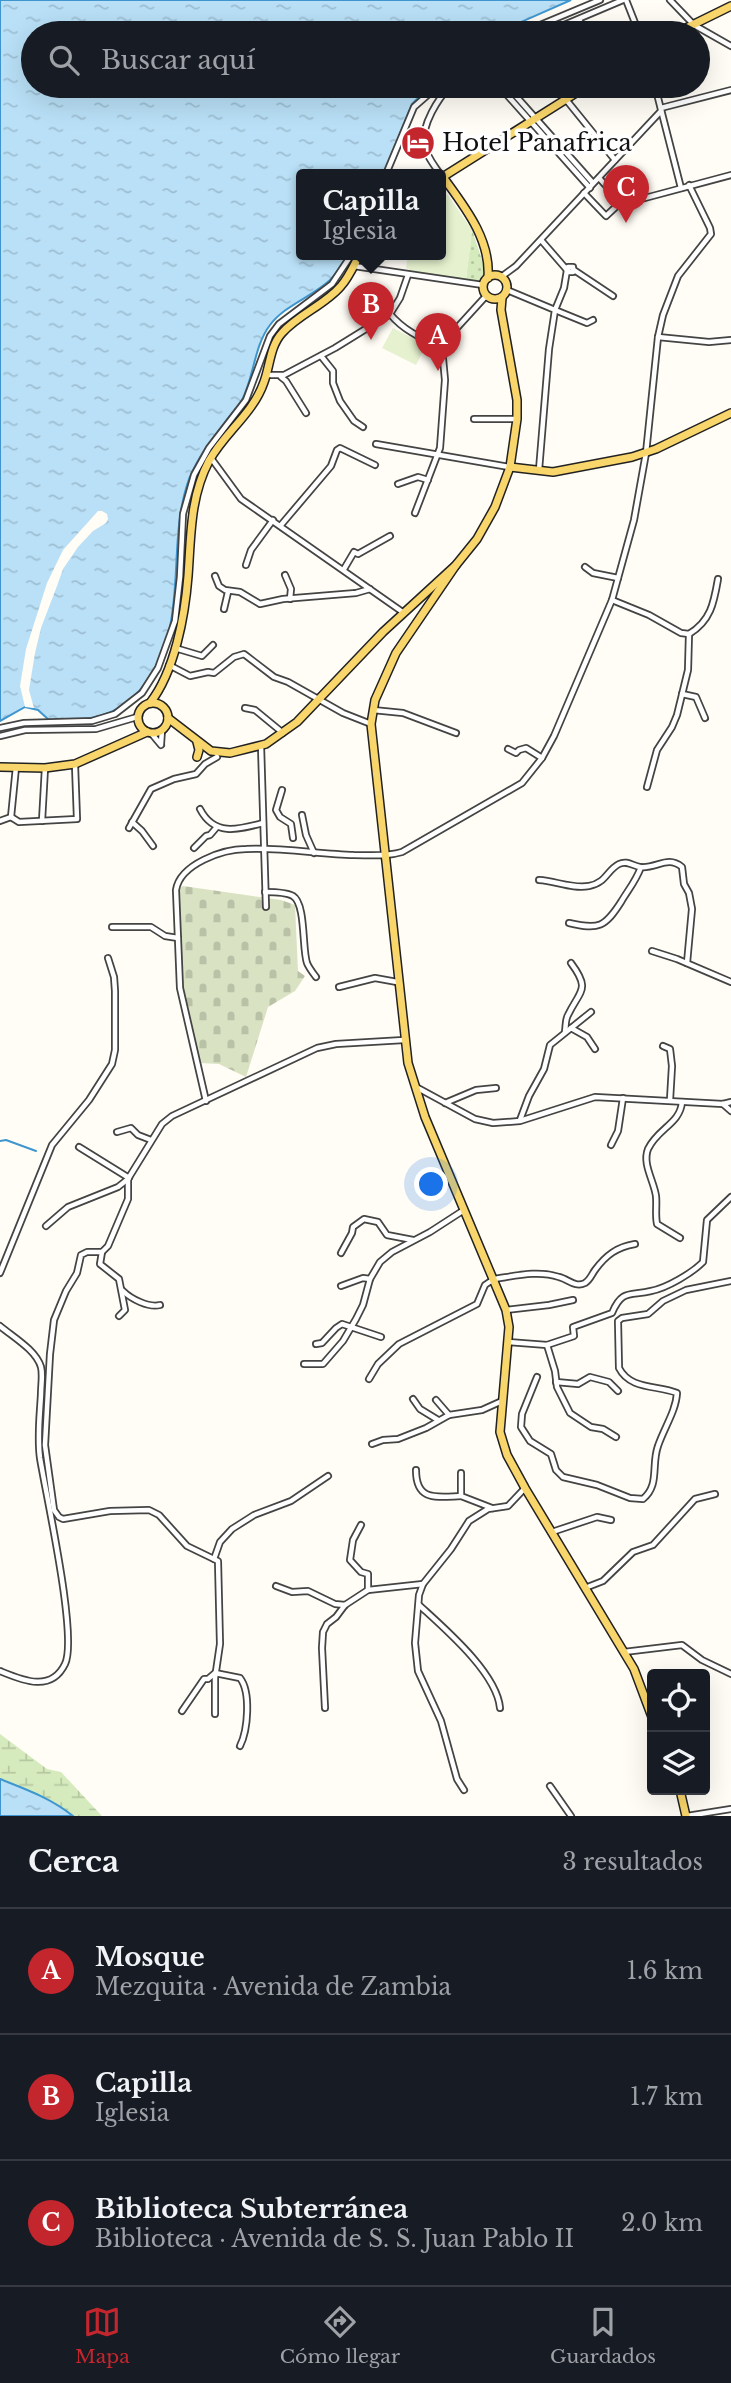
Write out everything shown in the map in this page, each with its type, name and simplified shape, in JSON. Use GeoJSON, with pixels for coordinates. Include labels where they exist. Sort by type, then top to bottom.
{"type":"FeatureCollection","features":[{"type":"Feature","properties":{"kind":"main road"},"geometry":{"type":"LineString","coordinates":[[702,21],[731,6]]}},
{"type":"Feature","properties":{"kind":"main road"},"geometry":{"type":"LineString","coordinates":[[446,173],[565,99]]}},
{"type":"Feature","properties":{"kind":"main road"},"geometry":{"type":"LineString","coordinates":[[446,183],[474,223],[489,265],[498,278],[517,400],[517,419],[510,467],[485,527],[396,653],[372,710],[371,723],[404,1040],[413,1085],[506,1310],[509,1327],[500,1432],[502,1443],[634,1669],[647,1704]]}},
{"type":"Feature","properties":{"kind":"main road"},"geometry":{"type":"LineString","coordinates":[[125,742],[138,721],[142,707],[150,703],[162,683],[183,620],[195,500],[211,458],[255,404],[275,345],[282,333],[341,287],[357,260]]}},
{"type":"Feature","properties":{"kind":"main road"},"geometry":{"type":"LineString","coordinates":[[483,285],[498,278]]}},
{"type":"Feature","properties":{"kind":"main road"},"geometry":{"type":"LineString","coordinates":[[483,285],[501,295]]}},
{"type":"Feature","properties":{"kind":"main road"},"geometry":{"type":"LineString","coordinates":[[510,467],[539,471],[573,470],[646,453],[731,413]]}},
{"type":"Feature","properties":{"kind":"main road"},"geometry":{"type":"LineString","coordinates":[[168,718],[208,750],[230,753],[261,746],[283,733],[456,565]]}},
{"type":"Feature","properties":{"kind":"main road"},"geometry":{"type":"LineString","coordinates":[[411,607],[421,616]]}},
{"type":"Feature","properties":{"kind":"main road"},"geometry":{"type":"LineString","coordinates":[[161,705],[162,683]]}},
{"type":"Feature","properties":{"kind":"main road"},"geometry":{"type":"LineString","coordinates":[[150,703],[161,705],[166,710],[168,718],[163,730]]}},
{"type":"Feature","properties":{"kind":"main road"},"geometry":{"type":"LineString","coordinates":[[138,721],[149,733]]}},
{"type":"Feature","properties":{"kind":"main road"},"geometry":{"type":"LineString","coordinates":[[0,767],[45,768],[75,764],[149,733],[176,728],[185,731]]}},
{"type":"Feature","properties":{"kind":"main road"},"geometry":{"type":"LineString","coordinates":[[197,741],[197,757]]}},
{"type":"Feature","properties":{"kind":"main road"},"geometry":{"type":"LineString","coordinates":[[681,1795],[686,1816]]}},
{"type":"Feature","properties":{"kind":"street"},"geometry":{"type":"LineString","coordinates":[[550,21],[600,0]]}},
{"type":"Feature","properties":{"kind":"street"},"geometry":{"type":"LineString","coordinates":[[579,20],[625,0],[634,21]]}},
{"type":"Feature","properties":{"kind":"street"},"geometry":{"type":"LineString","coordinates":[[670,0],[690,21]]}},
{"type":"Feature","properties":{"kind":"street"},"geometry":{"type":"LineString","coordinates":[[710,34],[731,46]]}},
{"type":"Feature","properties":{"kind":"street"},"geometry":{"type":"LineString","coordinates":[[710,96],[731,90]]}},
{"type":"Feature","properties":{"kind":"street"},"geometry":{"type":"LineString","coordinates":[[388,169],[414,107],[424,98]]}},
{"type":"Feature","properties":{"kind":"street"},"geometry":{"type":"LineString","coordinates":[[437,169],[428,155],[424,136],[427,124],[442,98]]}},
{"type":"Feature","properties":{"kind":"street"},"geometry":{"type":"LineString","coordinates":[[515,98],[592,185]]}},
{"type":"Feature","properties":{"kind":"street"},"geometry":{"type":"LineString","coordinates":[[658,98],[681,188]]}},
{"type":"Feature","properties":{"kind":"street"},"geometry":{"type":"LineString","coordinates":[[498,278],[510,272],[661,110],[703,98]]}},
{"type":"Feature","properties":{"kind":"street"},"geometry":{"type":"LineString","coordinates":[[565,99],[615,160]]}},
{"type":"Feature","properties":{"kind":"street"},"geometry":{"type":"LineString","coordinates":[[651,122],[664,120]]}},
{"type":"Feature","properties":{"kind":"street"},"geometry":{"type":"LineString","coordinates":[[584,193],[606,216],[621,202],[731,175]]}},
{"type":"Feature","properties":{"kind":"street"},"geometry":{"type":"LineString","coordinates":[[599,178],[621,202]]}},
{"type":"Feature","properties":{"kind":"street"},"geometry":{"type":"LineString","coordinates":[[206,1101],[180,989],[176,890],[179,880],[195,865],[220,854],[246,849],[394,854],[522,783],[542,758],[554,736],[612,600],[634,520],[646,453],[658,337],[673,287],[681,271],[711,231],[689,185]]}},
{"type":"Feature","properties":{"kind":"street"},"geometry":{"type":"LineString","coordinates":[[541,240],[570,270],[614,296]]}},
{"type":"Feature","properties":{"kind":"street"},"geometry":{"type":"LineString","coordinates":[[0,728],[24,723],[92,721],[115,714],[142,693],[158,668],[174,621],[180,577],[183,514],[194,475],[209,448],[246,400],[270,336],[279,324],[332,284],[348,260]]}},
{"type":"Feature","properties":{"kind":"street"},"geometry":{"type":"LineString","coordinates":[[354,266],[483,285]]}},
{"type":"Feature","properties":{"kind":"street"},"geometry":{"type":"LineString","coordinates":[[539,471],[555,310],[570,270]]}},
{"type":"Feature","properties":{"kind":"street"},"geometry":{"type":"LineString","coordinates":[[266,375],[280,376],[390,314],[398,303],[408,275]]}},
{"type":"Feature","properties":{"kind":"street"},"geometry":{"type":"LineString","coordinates":[[415,513],[439,456],[444,402],[442,348],[454,330],[501,295],[555,310],[587,323],[593,320]]}},
{"type":"Feature","properties":{"kind":"street"},"geometry":{"type":"LineString","coordinates":[[390,314],[412,333],[442,348]]}},
{"type":"Feature","properties":{"kind":"street"},"geometry":{"type":"LineString","coordinates":[[658,337],[709,342],[731,340]]}},
{"type":"Feature","properties":{"kind":"street"},"geometry":{"type":"LineString","coordinates":[[321,355],[333,371],[333,383],[340,401],[363,427]]}},
{"type":"Feature","properties":{"kind":"street"},"geometry":{"type":"LineString","coordinates":[[280,376],[306,413]]}},
{"type":"Feature","properties":{"kind":"street"},"geometry":{"type":"LineString","coordinates":[[474,419],[517,419]]}},
{"type":"Feature","properties":{"kind":"street"},"geometry":{"type":"LineString","coordinates":[[376,444],[510,467]]}},
{"type":"Feature","properties":{"kind":"street"},"geometry":{"type":"LineString","coordinates":[[281,525],[331,467],[340,448],[375,466]]}},
{"type":"Feature","properties":{"kind":"street"},"geometry":{"type":"LineString","coordinates":[[211,458],[241,499],[404,613]]}},
{"type":"Feature","properties":{"kind":"street"},"geometry":{"type":"LineString","coordinates":[[398,484],[418,477],[428,480]]}},
{"type":"Feature","properties":{"kind":"street"},"geometry":{"type":"LineString","coordinates":[[246,565],[251,550],[273,520]]}},
{"type":"Feature","properties":{"kind":"street"},"geometry":{"type":"LineString","coordinates":[[344,569],[354,552],[358,554],[390,536]]}},
{"type":"Feature","properties":{"kind":"street"},"geometry":{"type":"LineString","coordinates":[[584,568],[593,573],[618,578]]}},
{"type":"Feature","properties":{"kind":"street"},"geometry":{"type":"LineString","coordinates":[[285,575],[291,589],[290,599]]}},
{"type":"Feature","properties":{"kind":"street"},"geometry":{"type":"LineString","coordinates":[[215,576],[219,586],[228,592],[240,592],[260,604],[371,589]]}},
{"type":"Feature","properties":{"kind":"street"},"geometry":{"type":"LineString","coordinates":[[612,600],[649,615],[681,633],[689,634],[702,624],[711,611],[718,579]]}},
{"type":"Feature","properties":{"kind":"street"},"geometry":{"type":"LineString","coordinates":[[224,609],[228,592]]}},
{"type":"Feature","properties":{"kind":"street"},"geometry":{"type":"LineString","coordinates":[[647,788],[657,750],[672,727],[682,694],[688,670],[689,634]]}},
{"type":"Feature","properties":{"kind":"street"},"geometry":{"type":"LineString","coordinates":[[174,648],[202,656],[213,645]]}},
{"type":"Feature","properties":{"kind":"street"},"geometry":{"type":"LineString","coordinates":[[169,665],[190,676],[214,673],[234,657],[244,654],[269,674],[317,700],[371,723]]}},
{"type":"Feature","properties":{"kind":"street"},"geometry":{"type":"LineString","coordinates":[[682,694],[696,697],[705,719]]}},
{"type":"Feature","properties":{"kind":"street"},"geometry":{"type":"LineString","coordinates":[[245,708],[255,710],[283,733]]}},
{"type":"Feature","properties":{"kind":"street"},"geometry":{"type":"LineString","coordinates":[[372,710],[403,713],[456,733]]}},
{"type":"Feature","properties":{"kind":"street"},"geometry":{"type":"LineString","coordinates":[[441,726],[444,720]]}},
{"type":"Feature","properties":{"kind":"street"},"geometry":{"type":"LineString","coordinates":[[0,736],[26,730],[96,729],[138,721]]}},
{"type":"Feature","properties":{"kind":"street"},"geometry":{"type":"LineString","coordinates":[[149,733],[161,745],[163,730]]}},
{"type":"Feature","properties":{"kind":"street"},"geometry":{"type":"LineString","coordinates":[[261,746],[265,907]]}},
{"type":"Feature","properties":{"kind":"street"},"geometry":{"type":"LineString","coordinates":[[508,749],[516,753],[526,748],[542,758]]}},
{"type":"Feature","properties":{"kind":"street"},"geometry":{"type":"LineString","coordinates":[[129,828],[151,789],[174,779],[196,774],[216,757]]}},
{"type":"Feature","properties":{"kind":"street"},"geometry":{"type":"LineString","coordinates":[[11,817],[19,822],[77,819],[75,764]]}},
{"type":"Feature","properties":{"kind":"street"},"geometry":{"type":"LineString","coordinates":[[11,817],[16,766]]}},
{"type":"Feature","properties":{"kind":"street"},"geometry":{"type":"LineString","coordinates":[[41,821],[45,768]]}},
{"type":"Feature","properties":{"kind":"street"},"geometry":{"type":"LineString","coordinates":[[282,790],[276,806],[280,817],[291,824],[293,838]]}},
{"type":"Feature","properties":{"kind":"street"},"geometry":{"type":"LineString","coordinates":[[263,806],[276,806]]}},
{"type":"Feature","properties":{"kind":"street"},"geometry":{"type":"LineString","coordinates":[[200,810],[207,822],[216,828],[240,828],[263,823]]}},
{"type":"Feature","properties":{"kind":"street"},"geometry":{"type":"LineString","coordinates":[[302,815],[306,835],[314,853]]}},
{"type":"Feature","properties":{"kind":"street"},"geometry":{"type":"LineString","coordinates":[[0,821],[11,817]]}},
{"type":"Feature","properties":{"kind":"street"},"geometry":{"type":"LineString","coordinates":[[132,822],[153,846]]}},
{"type":"Feature","properties":{"kind":"street"},"geometry":{"type":"LineString","coordinates":[[194,848],[216,828]]}},
{"type":"Feature","properties":{"kind":"street"},"geometry":{"type":"LineString","coordinates":[[539,880],[574,887],[592,886],[607,878],[622,862],[641,867],[650,867],[665,861],[676,862],[682,867],[692,909],[687,963]]}},
{"type":"Feature","properties":{"kind":"street"},"geometry":{"type":"LineString","coordinates":[[569,923],[593,926],[604,924],[631,887],[641,867]]}},
{"type":"Feature","properties":{"kind":"street"},"geometry":{"type":"LineString","coordinates":[[265,891],[293,896],[298,901],[307,964],[316,977]]}},
{"type":"Feature","properties":{"kind":"street"},"geometry":{"type":"LineString","coordinates":[[112,927],[151,927],[165,936],[178,938]]}},
{"type":"Feature","properties":{"kind":"street"},"geometry":{"type":"LineString","coordinates":[[652,951],[731,982]]}},
{"type":"Feature","properties":{"kind":"street"},"geometry":{"type":"LineString","coordinates":[[0,1273],[52,1144],[89,1100],[112,1064],[115,1049],[115,991],[108,958]]}},
{"type":"Feature","properties":{"kind":"street"},"geometry":{"type":"LineString","coordinates":[[565,1033],[567,1016],[581,995],[583,985],[580,975],[571,963]]}},
{"type":"Feature","properties":{"kind":"street"},"geometry":{"type":"LineString","coordinates":[[339,987],[375,978],[397,982]]}},
{"type":"Feature","properties":{"kind":"street"},"geometry":{"type":"LineString","coordinates":[[520,1121],[529,1096],[544,1069],[547,1050],[591,1012]]}},
{"type":"Feature","properties":{"kind":"street"},"geometry":{"type":"LineString","coordinates":[[571,1028],[587,1037],[594,1049]]}},
{"type":"Feature","properties":{"kind":"street"},"geometry":{"type":"LineString","coordinates":[[46,1226],[68,1207],[118,1187],[129,1179],[151,1140],[166,1121],[317,1048],[336,1044],[404,1040]]}},
{"type":"Feature","properties":{"kind":"street"},"geometry":{"type":"LineString","coordinates":[[663,1046],[670,1049],[672,1058],[670,1100]]}},
{"type":"Feature","properties":{"kind":"street"},"geometry":{"type":"LineString","coordinates":[[413,1085],[483,1121],[504,1124],[595,1097],[723,1104],[731,1102]]}},
{"type":"Feature","properties":{"kind":"street"},"geometry":{"type":"LineString","coordinates":[[444,1103],[476,1090],[496,1088]]}},
{"type":"Feature","properties":{"kind":"street"},"geometry":{"type":"LineString","coordinates":[[611,1145],[618,1131],[624,1098]]}},
{"type":"Feature","properties":{"kind":"street"},"geometry":{"type":"LineString","coordinates":[[680,1238],[657,1224],[656,1193],[647,1155],[659,1132],[680,1115],[682,1101]]}},
{"type":"Feature","properties":{"kind":"street"},"geometry":{"type":"LineString","coordinates":[[723,1104],[731,1111]]}},
{"type":"Feature","properties":{"kind":"street"},"geometry":{"type":"LineString","coordinates":[[117,1132],[131,1128],[138,1135],[151,1140]]}},
{"type":"Feature","properties":{"kind":"street"},"geometry":{"type":"LineString","coordinates":[[79,1147],[129,1179]]}},
{"type":"Feature","properties":{"kind":"street"},"geometry":{"type":"LineString","coordinates":[[119,1317],[125,1310],[119,1279],[101,1266],[102,1252],[108,1246],[128,1199],[129,1179]]}},
{"type":"Feature","properties":{"kind":"street"},"geometry":{"type":"LineString","coordinates":[[508,1342],[547,1345],[574,1336],[573,1327],[613,1312],[622,1297],[653,1291],[690,1274],[705,1257],[707,1220],[731,1197]]}},
{"type":"Feature","properties":{"kind":"street"},"geometry":{"type":"LineString","coordinates":[[304,1364],[317,1366],[328,1360],[363,1306],[370,1279],[380,1262],[392,1252],[465,1210]]}},
{"type":"Feature","properties":{"kind":"street"},"geometry":{"type":"LineString","coordinates":[[341,1253],[353,1227],[364,1219],[379,1222],[387,1235],[414,1240]]}},
{"type":"Feature","properties":{"kind":"street"},"geometry":{"type":"LineString","coordinates":[[369,1379],[378,1364],[399,1344],[477,1304],[485,1285],[494,1279],[538,1274],[562,1277],[574,1284],[581,1284],[588,1280],[617,1248],[635,1244]]}},
{"type":"Feature","properties":{"kind":"street"},"geometry":{"type":"LineString","coordinates":[[102,1252],[87,1252],[81,1255],[77,1273],[54,1320],[45,1445],[54,1510],[63,1518],[110,1511],[149,1510],[159,1515],[187,1546],[219,1562],[220,1637],[215,1673],[215,1714]]}},
{"type":"Feature","properties":{"kind":"street"},"geometry":{"type":"LineString","coordinates":[[341,1286],[363,1278],[370,1279]]}},
{"type":"Feature","properties":{"kind":"street"},"geometry":{"type":"LineString","coordinates":[[618,1321],[648,1314],[663,1301],[686,1290],[731,1281]]}},
{"type":"Feature","properties":{"kind":"street"},"geometry":{"type":"LineString","coordinates":[[121,1287],[128,1296],[151,1306],[160,1305]]}},
{"type":"Feature","properties":{"kind":"street"},"geometry":{"type":"LineString","coordinates":[[506,1310],[573,1300]]}},
{"type":"Feature","properties":{"kind":"street"},"geometry":{"type":"LineString","coordinates":[[608,1315],[618,1321]]}},
{"type":"Feature","properties":{"kind":"street"},"geometry":{"type":"LineString","coordinates":[[537,1377],[522,1415],[521,1426],[530,1441],[551,1454],[556,1470],[563,1477],[597,1485],[630,1499],[643,1499],[652,1488],[658,1446],[670,1419],[677,1393],[649,1388],[622,1374],[619,1368],[618,1321]]}},
{"type":"Feature","properties":{"kind":"street"},"geometry":{"type":"LineString","coordinates":[[316,1343],[322,1343],[339,1325],[352,1326],[381,1337]]}},
{"type":"Feature","properties":{"kind":"street"},"geometry":{"type":"LineString","coordinates":[[0,1326],[35,1356],[41,1368],[38,1425],[40,1458],[68,1620],[69,1651],[65,1665],[48,1681],[35,1683],[0,1671]]}},
{"type":"Feature","properties":{"kind":"street"},"geometry":{"type":"LineString","coordinates":[[547,1345],[559,1392],[571,1415],[615,1437]]}},
{"type":"Feature","properties":{"kind":"street"},"geometry":{"type":"LineString","coordinates":[[556,1382],[578,1384],[592,1377],[609,1382],[618,1391]]}},
{"type":"Feature","properties":{"kind":"street"},"geometry":{"type":"LineString","coordinates":[[413,1399],[420,1409],[439,1421]]}},
{"type":"Feature","properties":{"kind":"street"},"geometry":{"type":"LineString","coordinates":[[372,1444],[398,1439],[449,1415],[482,1410],[502,1400]]}},
{"type":"Feature","properties":{"kind":"street"},"geometry":{"type":"LineString","coordinates":[[436,1401],[449,1415]]}},
{"type":"Feature","properties":{"kind":"street"},"geometry":{"type":"LineString","coordinates":[[416,1470],[416,1483],[422,1492],[439,1497],[461,1496],[493,1508]]}},
{"type":"Feature","properties":{"kind":"street"},"geometry":{"type":"LineString","coordinates":[[461,1473],[461,1496]]}},
{"type":"Feature","properties":{"kind":"street"},"geometry":{"type":"LineString","coordinates":[[214,1559],[220,1542],[232,1529],[254,1515],[291,1502],[328,1476]]}},
{"type":"Feature","properties":{"kind":"street"},"geometry":{"type":"LineString","coordinates":[[464,1790],[457,1780],[442,1721],[418,1671],[415,1643],[418,1604],[423,1584],[469,1521],[482,1511],[508,1506],[526,1488]]}},
{"type":"Feature","properties":{"kind":"street"},"geometry":{"type":"LineString","coordinates":[[585,1588],[603,1581],[633,1552],[653,1545],[695,1499],[715,1494]]}},
{"type":"Feature","properties":{"kind":"street"},"geometry":{"type":"LineString","coordinates":[[552,1532],[597,1517],[611,1520]]}},
{"type":"Feature","properties":{"kind":"street"},"geometry":{"type":"LineString","coordinates":[[360,1525],[353,1540],[349,1560],[361,1572],[368,1574],[368,1590]]}},
{"type":"Feature","properties":{"kind":"street"},"geometry":{"type":"LineString","coordinates":[[325,1708],[323,1632],[345,1605],[368,1590],[423,1584]]}},
{"type":"Feature","properties":{"kind":"street"},"geometry":{"type":"LineString","coordinates":[[276,1586],[292,1592],[308,1591],[335,1604],[345,1605]]}},
{"type":"Feature","properties":{"kind":"street"},"geometry":{"type":"LineString","coordinates":[[418,1604],[478,1665],[498,1694],[500,1709]]}},
{"type":"Feature","properties":{"kind":"street"},"geometry":{"type":"LineString","coordinates":[[624,1652],[682,1646],[702,1660],[731,1674]]}},
{"type":"Feature","properties":{"kind":"street"},"geometry":{"type":"LineString","coordinates":[[182,1711],[204,1679],[215,1673],[240,1678],[244,1683],[247,1731],[240,1746]]}},
{"type":"Feature","properties":{"kind":"street"},"geometry":{"type":"LineString","coordinates":[[550,1786],[571,1816]]}},
{"type":"Feature","properties":{"kind":"street"},"geometry":{"type":"LineString","coordinates":[[686,1816],[731,1809]]}},
{"type":"Feature","properties":{"kind":"green space"},"geometry":{"type":"Polygon","coordinates":[[[448,195],[472,230],[466,279],[406,268],[407,260],[446,260],[448,195]]]}},
{"type":"Feature","properties":{"kind":"green space"},"geometry":{"type":"Polygon","coordinates":[[[472,230],[486,272],[479,281],[466,279],[472,230]]]}},
{"type":"Feature","properties":{"kind":"green space"},"geometry":{"type":"Polygon","coordinates":[[[393,328],[426,345],[416,365],[382,348],[393,328]]]}},
{"type":"Feature","properties":{"kind":"green space"},"geometry":{"type":"Polygon","coordinates":[[[183,886],[281,900],[295,905],[298,971],[305,976],[295,991],[268,1007],[246,1077],[219,1064],[200,1063],[183,985],[178,900],[179,888],[183,886]]]}},
{"type":"Feature","properties":{"kind":"green space"},"geometry":{"type":"Polygon","coordinates":[[[0,1734],[47,1769],[61,1772],[102,1816],[73,1816],[47,1799],[0,1779],[0,1734]]]}},
{"type":"Feature","properties":{"kind":"water"},"geometry":{"type":"Polygon","coordinates":[[[0,0],[571,0],[523,21],[21,21],[21,98],[418,98],[412,104],[386,169],[296,169],[296,260],[344,260],[330,280],[283,312],[270,325],[261,342],[242,400],[211,441],[189,479],[178,532],[175,586],[167,639],[157,664],[141,689],[121,707],[87,719],[49,720],[38,710],[25,707],[0,721],[0,0]]]}},
{"type":"Feature","properties":{"kind":"water"},"geometry":{"type":"Polygon","coordinates":[[[0,1779],[47,1799],[73,1816],[0,1816],[0,1779]]]}},
{"type":"Feature","properties":{"kind":"pier"},"geometry":{"type":"Polygon","coordinates":[[[98,511],[107,514],[108,519],[78,547],[63,569],[41,628],[29,690],[34,708],[25,707],[20,686],[26,649],[47,583],[63,550],[98,511]]]}},
{"type":"Feature","properties":{"kind":"waterway"},"geometry":{"type":"LineString","coordinates":[[0,1141],[6,1140],[36,1151]]}},
{"type":"Feature","properties":{"kind":"place","name":"Hotel Panafrica"},"geometry":{"type":"Point","coordinates":[418,143]}},
{"type":"Feature","properties":{"kind":"place","name":"Biblioteca Subterránea"},"geometry":{"type":"Point","coordinates":[626,223]}},
{"type":"Feature","properties":{"kind":"place","name":"Capilla"},"geometry":{"type":"Point","coordinates":[371,340]}},
{"type":"Feature","properties":{"kind":"place","name":"Mosque"},"geometry":{"type":"Point","coordinates":[438,371]}}]}
